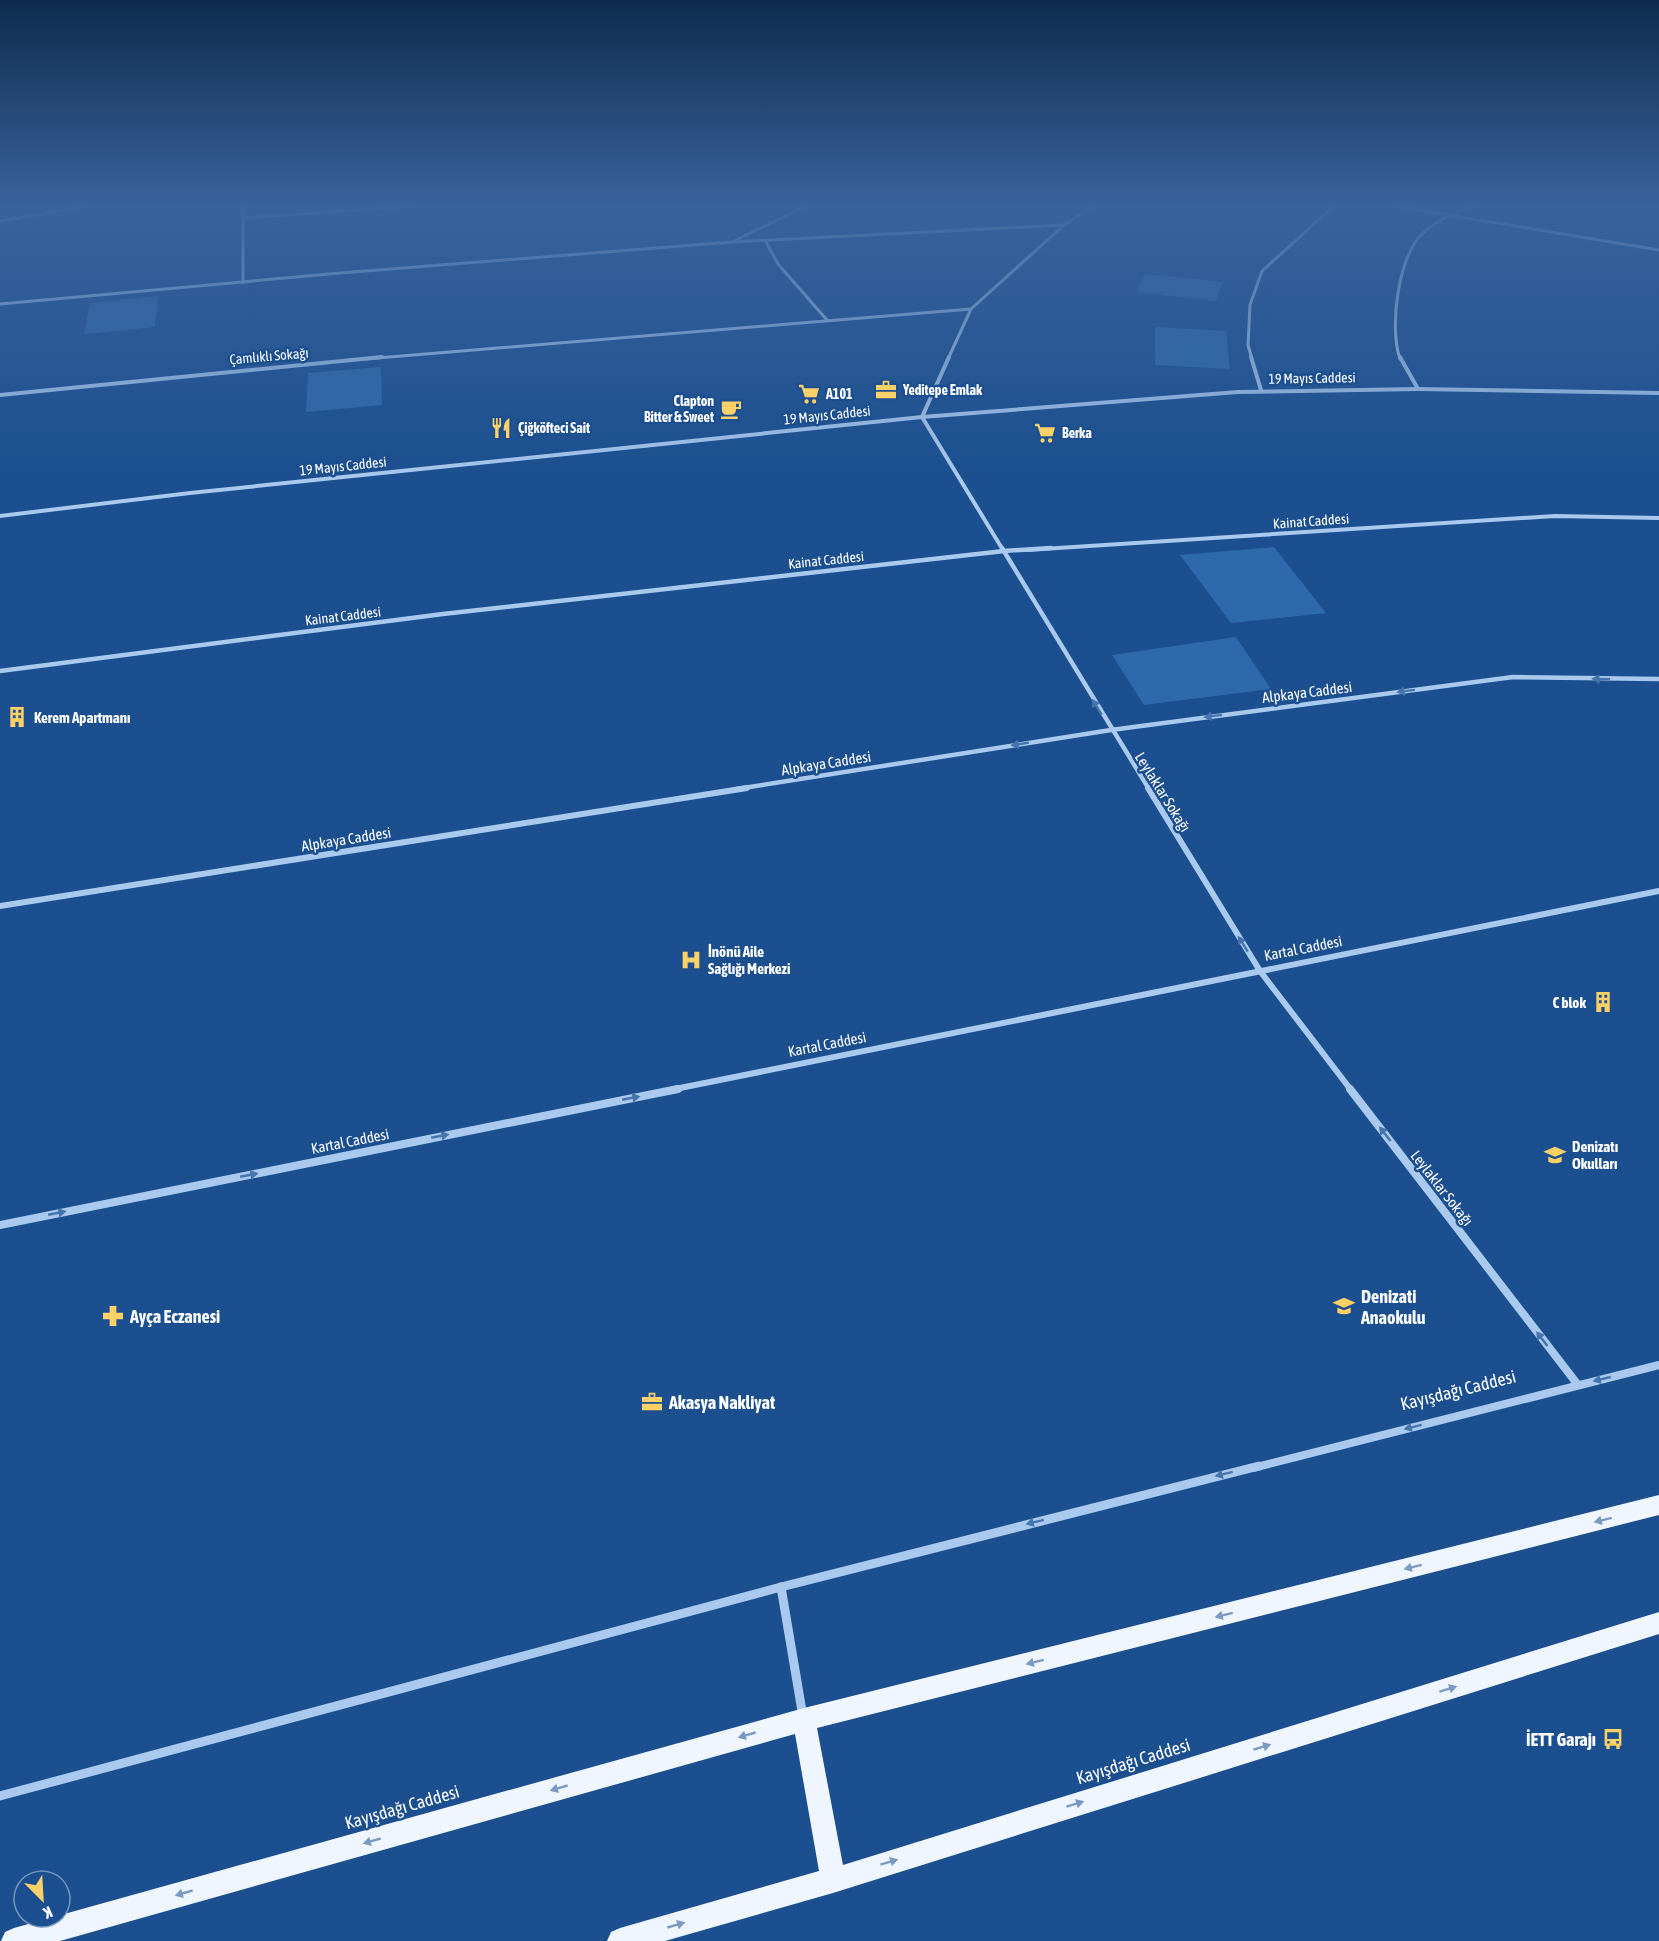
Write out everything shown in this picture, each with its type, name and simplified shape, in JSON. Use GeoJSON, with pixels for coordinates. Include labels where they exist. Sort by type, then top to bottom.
{"type":"FeatureCollection","features":[{"type":"Feature","properties":{"kind":"main road","name":"Kayışdağı Caddesi"},"geometry":{"type":"LineString","coordinates":[[14,1941],[804,1720],[1659,1504]]}},
{"type":"Feature","properties":{"kind":"main road","name":"Kayışdağı Caddesi"},"geometry":{"type":"LineString","coordinates":[[620,1941],[834,1880],[1659,1623]]}},
{"type":"Feature","properties":{"kind":"main road"},"geometry":{"type":"LineString","coordinates":[[804,1720],[834,1880]]}},
{"type":"Feature","properties":{"kind":"street"},"geometry":{"type":"LineString","coordinates":[[0,304],[82,297]]}},
{"type":"Feature","properties":{"kind":"street"},"geometry":{"type":"LineString","coordinates":[[807,297],[827,320]]}},
{"type":"Feature","properties":{"kind":"street"},"geometry":{"type":"LineString","coordinates":[[922,417],[971,309],[985,297]]}},
{"type":"Feature","properties":{"kind":"street"},"geometry":{"type":"LineString","coordinates":[[1253,297],[1250,305],[1248,345],[1261,390]]}},
{"type":"Feature","properties":{"kind":"street"},"geometry":{"type":"LineString","coordinates":[[1398,297],[1395,311],[1398,353],[1418,389]]}},
{"type":"Feature","properties":{"kind":"street","name":"Çamlıklı Sokağı"},"geometry":{"type":"LineString","coordinates":[[0,395],[226,370],[626,335],[971,309]]}},
{"type":"Feature","properties":{"kind":"street","name":"19 Mayıs Caddesi"},"geometry":{"type":"LineString","coordinates":[[0,516],[190,493],[922,417],[1261,390],[1418,389],[1659,393]]}},
{"type":"Feature","properties":{"kind":"street","name":"Leylaklar Sokağı"},"geometry":{"type":"LineString","coordinates":[[922,417],[1260,971],[1578,1385]]}},
{"type":"Feature","properties":{"kind":"street","name":"Kainat Caddesi"},"geometry":{"type":"LineString","coordinates":[[0,671],[443,614],[1004,551],[1555,516],[1659,518]]}},
{"type":"Feature","properties":{"kind":"street","name":"Alpkaya Caddesi"},"geometry":{"type":"LineString","coordinates":[[0,906],[1111,730],[1513,677],[1659,679]]}},
{"type":"Feature","properties":{"kind":"street","name":"Kartal Caddesi"},"geometry":{"type":"LineString","coordinates":[[0,1225],[1659,891]]}},
{"type":"Feature","properties":{"kind":"street","name":"Kayışdağı Caddesi"},"geometry":{"type":"LineString","coordinates":[[0,1796],[782,1587],[1659,1365]]}},
{"type":"Feature","properties":{"kind":"street"},"geometry":{"type":"LineString","coordinates":[[782,1587],[804,1720]]}},
{"type":"Feature","properties":{"kind":"shaded area"},"geometry":{"type":"Polygon","coordinates":[[[158,297],[155,327],[84,334],[90,303],[158,297]]]}},
{"type":"Feature","properties":{"kind":"shaded area"},"geometry":{"type":"Polygon","coordinates":[[[1177,297],[1218,297],[1216,301],[1177,297]]]}},
{"type":"Feature","properties":{"kind":"shaded area"},"geometry":{"type":"Polygon","coordinates":[[[1155,327],[1226,331],[1230,369],[1155,365],[1155,327]]]}},
{"type":"Feature","properties":{"kind":"shaded area"},"geometry":{"type":"Polygon","coordinates":[[[381,367],[382,405],[306,412],[308,373],[381,367]]]}},
{"type":"Feature","properties":{"kind":"shaded area"},"geometry":{"type":"Polygon","coordinates":[[[1274,547],[1326,613],[1231,623],[1180,555],[1274,547]]]}},
{"type":"Feature","properties":{"kind":"shaded area"},"geometry":{"type":"Polygon","coordinates":[[[1236,637],[1271,689],[1144,705],[1112,655],[1236,637]]]}},
{"type":"Feature","properties":{"kind":"place","name":"Yeditepe Emlak"},"geometry":{"type":"Point","coordinates":[886,390]}},
{"type":"Feature","properties":{"kind":"place","name":"A101"},"geometry":{"type":"Point","coordinates":[809,394]}},
{"type":"Feature","properties":{"kind":"place","name":"Clapton Bitter & Sweet"},"geometry":{"type":"Point","coordinates":[731,409]}},
{"type":"Feature","properties":{"kind":"place","name":"Çiğköfteci Sait"},"geometry":{"type":"Point","coordinates":[501,428]}},
{"type":"Feature","properties":{"kind":"place","name":"Berka"},"geometry":{"type":"Point","coordinates":[1045,433]}},
{"type":"Feature","properties":{"kind":"place","name":"Kerem Apartmanı"},"geometry":{"type":"Point","coordinates":[17,717]}},
{"type":"Feature","properties":{"kind":"place","name":"İnönü Aile Sağlığı Merkezi"},"geometry":{"type":"Point","coordinates":[691,960]}},
{"type":"Feature","properties":{"kind":"place","name":"C blok"},"geometry":{"type":"Point","coordinates":[1603,1002]}},
{"type":"Feature","properties":{"kind":"place","name":"Denizatı Okulları"},"geometry":{"type":"Point","coordinates":[1555,1155]}},
{"type":"Feature","properties":{"kind":"place","name":"Denizati Anaokulu"},"geometry":{"type":"Point","coordinates":[1344,1306]}},
{"type":"Feature","properties":{"kind":"place","name":"Ayça Eczanesi"},"geometry":{"type":"Point","coordinates":[113,1316]}},
{"type":"Feature","properties":{"kind":"place","name":"Akasya Nakliyat"},"geometry":{"type":"Point","coordinates":[652,1402]}},
{"type":"Feature","properties":{"kind":"place","name":"İETT Garajı"},"geometry":{"type":"Point","coordinates":[1613,1739]}}]}
